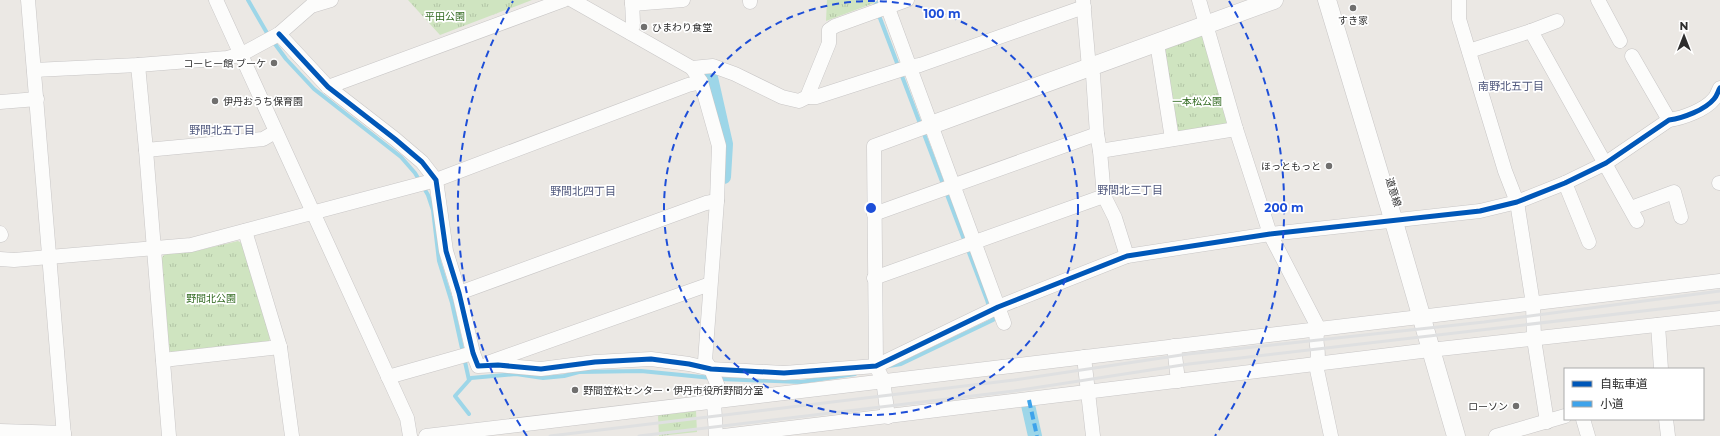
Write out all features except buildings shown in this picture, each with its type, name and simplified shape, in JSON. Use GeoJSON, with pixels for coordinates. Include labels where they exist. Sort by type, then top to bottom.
{"type":"FeatureCollection","features":[{"type":"Feature","properties":{"kind":"street"},"geometry":{"type":"LineString","coordinates":[[0,430],[64,434],[28,0]]}},
{"type":"Feature","properties":{"kind":"street"},"geometry":{"type":"LineString","coordinates":[[216,0],[242,54],[275,132],[407,418],[410,436]]}},
{"type":"Feature","properties":{"kind":"street"},"geometry":{"type":"LineString","coordinates":[[34,70],[138,66],[227,58],[242,54],[279,34],[311,6],[331,0]]}},
{"type":"Feature","properties":{"kind":"street"},"geometry":{"type":"LineString","coordinates":[[328,86],[564,0]]}},
{"type":"Feature","properties":{"kind":"street"},"geometry":{"type":"LineString","coordinates":[[572,0],[692,68],[701,82],[719,146],[717,201],[705,361],[719,389],[714,402],[716,436]]}},
{"type":"Feature","properties":{"kind":"street"},"geometry":{"type":"LineString","coordinates":[[631,33],[633,24],[632,2],[682,0]]}},
{"type":"Feature","properties":{"kind":"street"},"geometry":{"type":"LineString","coordinates":[[807,97],[828,43],[828,30],[886,4],[907,0]]}},
{"type":"Feature","properties":{"kind":"street"},"geometry":{"type":"LineString","coordinates":[[1199,0],[1236,129],[1270,234],[1319,329]]}},
{"type":"Feature","properties":{"kind":"street"},"geometry":{"type":"LineString","coordinates":[[888,417],[883,380],[876,366],[874,146],[1274,0]]}},
{"type":"Feature","properties":{"kind":"street","name":"道意線"},"geometry":{"type":"LineString","coordinates":[[1327,0],[1394,222],[1420,317],[1456,436]]}},
{"type":"Feature","properties":{"kind":"street"},"geometry":{"type":"LineString","coordinates":[[1459,0],[1459,19],[1505,171],[1517,202],[1533,304],[1534,339],[1547,422]]}},
{"type":"Feature","properties":{"kind":"street"},"geometry":{"type":"LineString","coordinates":[[1598,0],[1620,41]]}},
{"type":"Feature","properties":{"kind":"street"},"geometry":{"type":"LineString","coordinates":[[692,68],[712,66],[735,74],[782,97],[799,101],[807,97],[816,97],[920,64],[1083,3],[1089,68],[1093,75],[1097,134],[1104,196],[1115,218],[1127,256]]}},
{"type":"Feature","properties":{"kind":"street"},"geometry":{"type":"LineString","coordinates":[[886,4],[1004,323]]}},
{"type":"Feature","properties":{"kind":"street"},"geometry":{"type":"LineString","coordinates":[[1469,51],[1557,21]]}},
{"type":"Feature","properties":{"kind":"street"},"geometry":{"type":"LineString","coordinates":[[1531,31],[1637,221]]}},
{"type":"Feature","properties":{"kind":"street"},"geometry":{"type":"LineString","coordinates":[[279,34],[328,86],[422,162],[436,180],[446,251],[459,293],[473,353],[478,366]]}},
{"type":"Feature","properties":{"kind":"street"},"geometry":{"type":"LineString","coordinates":[[1157,43],[1172,139]]}},
{"type":"Feature","properties":{"kind":"street"},"geometry":{"type":"LineString","coordinates":[[1632,56],[1669,120]]}},
{"type":"Feature","properties":{"kind":"street"},"geometry":{"type":"LineString","coordinates":[[138,66],[169,436]]}},
{"type":"Feature","properties":{"kind":"street"},"geometry":{"type":"LineString","coordinates":[[0,259],[14,260],[191,245],[245,232],[436,180],[688,85],[701,82]]}},
{"type":"Feature","properties":{"kind":"street"},"geometry":{"type":"LineString","coordinates":[[478,366],[498,365],[541,369],[595,362],[651,359],[689,364],[714,377],[876,366],[998,307],[1127,256],[1270,234],[1394,222],[1480,211],[1517,202],[1565,183],[1606,163],[1669,120],[1681,119],[1708,105],[1715,98],[1720,88]]}},
{"type":"Feature","properties":{"kind":"street"},"geometry":{"type":"LineString","coordinates":[[0,102],[36,99]]}},
{"type":"Feature","properties":{"kind":"street"},"geometry":{"type":"LineString","coordinates":[[1100,151],[1236,129]]}},
{"type":"Feature","properties":{"kind":"street"},"geometry":{"type":"LineString","coordinates":[[146,150],[263,139],[275,132]]}},
{"type":"Feature","properties":{"kind":"street"},"geometry":{"type":"LineString","coordinates":[[874,214],[1097,134]]}},
{"type":"Feature","properties":{"kind":"street"},"geometry":{"type":"LineString","coordinates":[[1565,183],[1589,242]]}},
{"type":"Feature","properties":{"kind":"street"},"geometry":{"type":"LineString","coordinates":[[1630,208],[1674,192],[1681,218]]}},
{"type":"Feature","properties":{"kind":"street"},"geometry":{"type":"LineString","coordinates":[[874,278],[1104,196]]}},
{"type":"Feature","properties":{"kind":"street"},"geometry":{"type":"LineString","coordinates":[[459,293],[706,203],[717,201]]}},
{"type":"Feature","properties":{"kind":"street"},"geometry":{"type":"LineString","coordinates":[[245,232],[280,347],[292,436]]}},
{"type":"Feature","properties":{"kind":"street"},"geometry":{"type":"LineString","coordinates":[[426,436],[499,432],[883,380],[1720,281]]}},
{"type":"Feature","properties":{"kind":"street"},"geometry":{"type":"LineString","coordinates":[[478,366],[710,284]]}},
{"type":"Feature","properties":{"kind":"street"},"geometry":{"type":"LineString","coordinates":[[724,436],[810,431],[888,417],[1089,392],[1430,350],[1720,318]]}},
{"type":"Feature","properties":{"kind":"street"},"geometry":{"type":"LineString","coordinates":[[1658,324],[1661,368]]}},
{"type":"Feature","properties":{"kind":"street"},"geometry":{"type":"LineString","coordinates":[[1319,329],[1316,335],[1319,358],[1316,365],[1331,436]]}},
{"type":"Feature","properties":{"kind":"street"},"geometry":{"type":"LineString","coordinates":[[1174,346],[1178,381]]}},
{"type":"Feature","properties":{"kind":"street"},"geometry":{"type":"LineString","coordinates":[[163,360],[280,347]]}},
{"type":"Feature","properties":{"kind":"street"},"geometry":{"type":"LineString","coordinates":[[388,377],[473,353]]}},
{"type":"Feature","properties":{"kind":"street"},"geometry":{"type":"LineString","coordinates":[[1084,357],[1093,436]]}},
{"type":"Feature","properties":{"kind":"street"},"geometry":{"type":"LineString","coordinates":[[1496,436],[1564,416]]}},
{"type":"Feature","properties":{"kind":"street"},"geometry":{"type":"LineString","coordinates":[[1583,420],[1588,436]]}},
{"type":"Feature","properties":{"kind":"street"},"geometry":{"type":"LineString","coordinates":[[1666,420],[1668,436]]}},
{"type":"Feature","properties":{"kind":"green space","name":"平田公園"},"geometry":{"type":"Polygon","coordinates":[[[408,0],[532,0],[440,35],[408,0]]]}},
{"type":"Feature","properties":{"kind":"green space"},"geometry":{"type":"Polygon","coordinates":[[[827,0],[875,0],[874,3],[826,21],[827,0]]]}},
{"type":"Feature","properties":{"kind":"green space","name":"一本松公園"},"geometry":{"type":"Polygon","coordinates":[[[1203,35],[1228,125],[1179,132],[1175,129],[1163,52],[1165,48],[1203,35]]]}},
{"type":"Feature","properties":{"kind":"green space","name":"野間北公園"},"geometry":{"type":"Polygon","coordinates":[[[238,241],[243,244],[271,336],[269,341],[171,352],[167,348],[160,260],[165,254],[196,251],[238,241]]]}},
{"type":"Feature","properties":{"kind":"green space"},"geometry":{"type":"Polygon","coordinates":[[[696,411],[697,432],[659,436],[658,415],[696,411]]]}},
{"type":"Feature","properties":{"kind":"waterway"},"geometry":{"type":"LineString","coordinates":[[248,0],[267,33],[286,59],[314,89],[401,157],[415,173],[428,195],[433,210],[439,261],[452,303],[469,380]]}},
{"type":"Feature","properties":{"kind":"waterway"},"geometry":{"type":"LineString","coordinates":[[881,0],[875,5],[987,300],[993,320],[901,364],[889,366]]}},
{"type":"Feature","properties":{"kind":"waterway"},"geometry":{"type":"LineString","coordinates":[[710,73],[726,144],[724,177]]}},
{"type":"Feature","properties":{"kind":"waterway"},"geometry":{"type":"LineString","coordinates":[[469,414],[455,396],[471,378],[516,374],[543,378],[564,376],[579,372],[641,371],[712,378]]}},
{"type":"Feature","properties":{"kind":"waterway"},"geometry":{"type":"LineString","coordinates":[[719,379],[801,382],[855,374]]}},
{"type":"Feature","properties":{"kind":"waterway"},"geometry":{"type":"LineString","coordinates":[[1028,405],[1035,436]]}},
{"type":"Feature","properties":{"kind":"railway"},"geometry":{"type":"LineString","coordinates":[[550,436],[1014,380],[1188,354],[1484,322],[1720,291]]}},
{"type":"Feature","properties":{"kind":"railway"},"geometry":{"type":"LineString","coordinates":[[639,436],[1014,391],[1189,364],[1720,302]]}},
{"type":"Feature","properties":{"kind":"marked path"},"geometry":{"type":"LineString","coordinates":[[1029,400],[1037,436]]}},
{"type":"Feature","properties":{"kind":"cycle path"},"geometry":{"type":"LineString","coordinates":[[279,34],[328,87],[422,162],[436,180],[446,251],[459,293],[473,353],[478,366],[498,365],[541,369],[595,362],[651,359],[689,364],[711,369],[784,373],[876,366],[998,307],[1127,256],[1270,234],[1480,211],[1517,202],[1565,183],[1606,163],[1669,120],[1687,115],[1705,107],[1715,98],[1720,88]]}},
{"type":"Feature","properties":{"kind":"place","name":"すき家"},"geometry":{"type":"Point","coordinates":[1353,8]}},
{"type":"Feature","properties":{"kind":"place","name":"ひまわり食堂"},"geometry":{"type":"Point","coordinates":[644,27]}},
{"type":"Feature","properties":{"kind":"place","name":"コーヒー館 ブーケ"},"geometry":{"type":"Point","coordinates":[274,63]}},
{"type":"Feature","properties":{"kind":"place","name":"伊丹おうち保育園"},"geometry":{"type":"Point","coordinates":[215,101]}},
{"type":"Feature","properties":{"kind":"place","name":"ほっともっと"},"geometry":{"type":"Point","coordinates":[1329,166]}},
{"type":"Feature","properties":{"kind":"place","name":"野間笠松センター・伊丹市役所野間分室"},"geometry":{"type":"Point","coordinates":[575,390]}},
{"type":"Feature","properties":{"kind":"place","name":"ローソン"},"geometry":{"type":"Point","coordinates":[1516,406]}},
{"type":"Feature","properties":{"kind":"district","name":"南野北五丁目"},"geometry":{"type":"Point","coordinates":[1511,86]}},
{"type":"Feature","properties":{"kind":"district","name":"野間北五丁目"},"geometry":{"type":"Point","coordinates":[222,130]}},
{"type":"Feature","properties":{"kind":"district","name":"野間北三丁目"},"geometry":{"type":"Point","coordinates":[1130,190]}},
{"type":"Feature","properties":{"kind":"district","name":"野間北四丁目"},"geometry":{"type":"Point","coordinates":[583,191]}}]}
